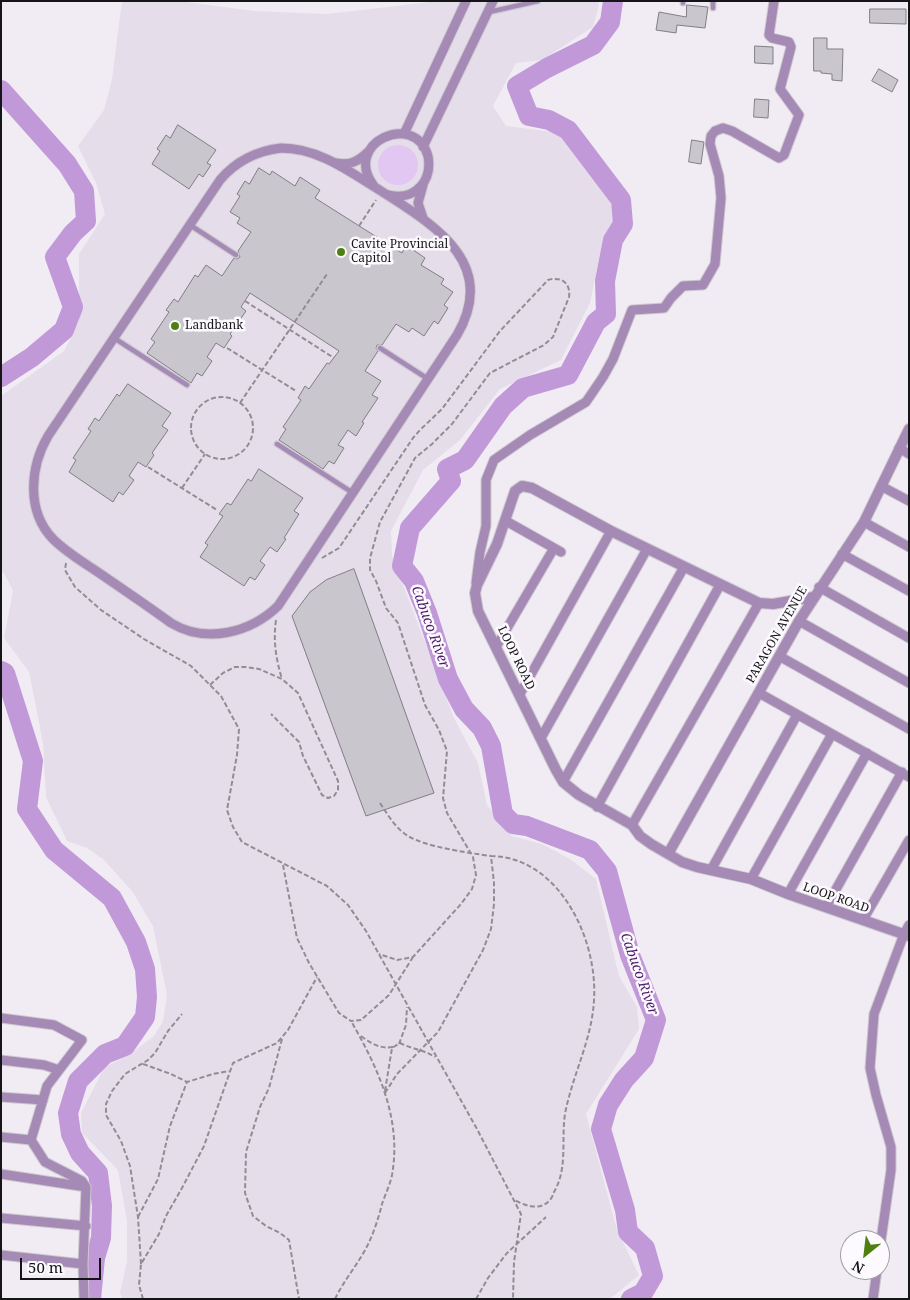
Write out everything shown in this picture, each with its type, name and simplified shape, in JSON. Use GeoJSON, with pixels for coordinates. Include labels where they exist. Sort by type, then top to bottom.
{"type":"FeatureCollection","features":[{"type":"Feature","properties":{"kind":"street"},"geometry":{"type":"LineString","coordinates":[[404,134],[466,1]]}},
{"type":"Feature","properties":{"kind":"street"},"geometry":{"type":"LineString","coordinates":[[423,147],[493,1]]}},
{"type":"Feature","properties":{"kind":"street"},"geometry":{"type":"LineString","coordinates":[[475,593],[480,552],[486,526],[486,480],[494,460],[530,435],[586,402],[613,359],[632,310],[664,308],[683,286],[703,285],[715,264],[721,198],[719,176],[710,144],[711,136],[715,131],[723,128],[732,131],[779,158],[784,155],[799,114],[780,89],[791,47],[789,42],[772,38],[768,35],[774,1]]}},
{"type":"Feature","properties":{"kind":"street"},"geometry":{"type":"LineString","coordinates":[[332,161],[423,218],[444,235],[462,257],[467,269],[470,291],[468,311],[461,328],[278,606],[263,619],[246,628],[211,634],[190,632],[171,622],[67,551],[53,538],[42,522],[38,512],[34,490],[34,468],[43,445],[113,337],[225,174],[238,162],[273,149],[306,150],[340,164],[348,164],[360,160],[375,143],[383,137],[393,134],[404,134],[414,138],[427,154],[429,165],[427,176],[415,191],[405,196],[394,196],[382,192],[371,182],[367,172],[366,161],[369,151]]}},
{"type":"Feature","properties":{"kind":"street"},"geometry":{"type":"LineString","coordinates":[[423,183],[418,203],[423,218]]}},
{"type":"Feature","properties":{"kind":"street","name":"PARAGON AVENUE"},"geometry":{"type":"LineString","coordinates":[[668,854],[813,597],[864,522],[909,429]]}},
{"type":"Feature","properties":{"kind":"street"},"geometry":{"type":"LineString","coordinates":[[899,448],[909,454]]}},
{"type":"Feature","properties":{"kind":"street"},"geometry":{"type":"LineString","coordinates":[[475,593],[506,521],[515,491],[519,487],[525,486],[610,531],[759,603],[773,604],[813,597]]}},
{"type":"Feature","properties":{"kind":"street"},"geometry":{"type":"LineString","coordinates":[[881,486],[909,501]]}},
{"type":"Feature","properties":{"kind":"street"},"geometry":{"type":"LineString","coordinates":[[496,647],[557,550],[506,521]]}},
{"type":"Feature","properties":{"kind":"street"},"geometry":{"type":"LineString","coordinates":[[864,522],[909,547]]}},
{"type":"Feature","properties":{"kind":"street"},"geometry":{"type":"LineString","coordinates":[[520,694],[610,531]]}},
{"type":"Feature","properties":{"kind":"street"},"geometry":{"type":"LineString","coordinates":[[541,738],[647,549]]}},
{"type":"Feature","properties":{"kind":"street"},"geometry":{"type":"LineString","coordinates":[[842,554],[909,591]]}},
{"type":"Feature","properties":{"kind":"street"},"geometry":{"type":"LineString","coordinates":[[563,782],[684,567]]}},
{"type":"Feature","properties":{"kind":"street"},"geometry":{"type":"LineString","coordinates":[[596,807],[720,584]]}},
{"type":"Feature","properties":{"kind":"street"},"geometry":{"type":"LineString","coordinates":[[819,587],[909,638]]}},
{"type":"Feature","properties":{"kind":"street","name":"LOOP ROAD"},"geometry":{"type":"LineString","coordinates":[[475,593],[478,611],[556,770],[563,782],[579,795],[596,807],[632,826],[645,840],[690,865],[751,879],[863,920],[907,932]]}},
{"type":"Feature","properties":{"kind":"street"},"geometry":{"type":"LineString","coordinates":[[632,826],[759,603]]}},
{"type":"Feature","properties":{"kind":"street"},"geometry":{"type":"LineString","coordinates":[[799,621],[909,683]]}},
{"type":"Feature","properties":{"kind":"street"},"geometry":{"type":"LineString","coordinates":[[779,656],[909,729]]}},
{"type":"Feature","properties":{"kind":"street"},"geometry":{"type":"LineString","coordinates":[[758,693],[905,774],[826,907]]}},
{"type":"Feature","properties":{"kind":"street"},"geometry":{"type":"LineString","coordinates":[[711,870],[797,715]]}},
{"type":"Feature","properties":{"kind":"street"},"geometry":{"type":"LineString","coordinates":[[751,879],[832,734]]}},
{"type":"Feature","properties":{"kind":"street"},"geometry":{"type":"LineString","coordinates":[[788,894],[867,753]]}},
{"type":"Feature","properties":{"kind":"street"},"geometry":{"type":"LineString","coordinates":[[863,920],[909,840]]}},
{"type":"Feature","properties":{"kind":"street"},"geometry":{"type":"LineString","coordinates":[[882,1230],[891,1170],[891,1147],[870,1068],[874,1014],[907,932]]}},
{"type":"Feature","properties":{"kind":"street"},"geometry":{"type":"LineString","coordinates":[[1,1018],[54,1025],[82,1040],[47,1086],[30,1140]]}},
{"type":"Feature","properties":{"kind":"street"},"geometry":{"type":"LineString","coordinates":[[1,1060],[44,1065],[59,1070]]}},
{"type":"Feature","properties":{"kind":"street"},"geometry":{"type":"LineString","coordinates":[[1,1098],[43,1100]]}},
{"type":"Feature","properties":{"kind":"street"},"geometry":{"type":"LineString","coordinates":[[1,1137],[30,1140]]}},
{"type":"Feature","properties":{"kind":"street"},"geometry":{"type":"LineString","coordinates":[[30,1140],[44,1162],[82,1181],[86,1187],[86,1226],[83,1264],[84,1299]]}},
{"type":"Feature","properties":{"kind":"street"},"geometry":{"type":"LineString","coordinates":[[1,1174],[86,1187]]}},
{"type":"Feature","properties":{"kind":"street"},"geometry":{"type":"LineString","coordinates":[[1,1218],[86,1226]]}},
{"type":"Feature","properties":{"kind":"street"},"geometry":{"type":"LineString","coordinates":[[1,1255],[83,1264]]}},
{"type":"Feature","properties":{"kind":"street"},"geometry":{"type":"LineString","coordinates":[[873,1299],[876,1280]]}},
{"type":"Feature","properties":{"kind":"lane"},"geometry":{"type":"LineString","coordinates":[[488,12],[538,1]]}},
{"type":"Feature","properties":{"kind":"lane"},"geometry":{"type":"LineString","coordinates":[[713,1],[713,8]]}},
{"type":"Feature","properties":{"kind":"lane"},"geometry":{"type":"LineString","coordinates":[[189,225],[236,255]]}},
{"type":"Feature","properties":{"kind":"lane"},"geometry":{"type":"LineString","coordinates":[[113,337],[187,385]]}},
{"type":"Feature","properties":{"kind":"lane"},"geometry":{"type":"LineString","coordinates":[[380,348],[428,379]]}},
{"type":"Feature","properties":{"kind":"lane"},"geometry":{"type":"LineString","coordinates":[[277,444],[353,493]]}},
{"type":"Feature","properties":{"kind":"path"},"geometry":{"type":"LineString","coordinates":[[359,226],[382,192]]}},
{"type":"Feature","properties":{"kind":"path"},"geometry":{"type":"LineString","coordinates":[[240,403],[327,274]]}},
{"type":"Feature","properties":{"kind":"path"},"geometry":{"type":"LineString","coordinates":[[302,570],[339,548],[413,438],[442,409],[500,331],[548,280],[559,279],[566,283],[570,291],[569,297],[553,337],[544,345],[490,374],[452,424],[415,458],[380,522],[370,558],[370,570],[386,608],[398,623],[426,705],[447,751],[443,798],[447,813],[473,857],[476,875],[472,889],[461,904],[413,957],[389,995],[361,1020],[351,1021]]}},
{"type":"Feature","properties":{"kind":"path"},"geometry":{"type":"LineString","coordinates":[[245,301],[334,358]]}},
{"type":"Feature","properties":{"kind":"path"},"geometry":{"type":"LineString","coordinates":[[252,312],[255,307]]}},
{"type":"Feature","properties":{"kind":"path"},"geometry":{"type":"LineString","coordinates":[[227,348],[296,391]]}},
{"type":"Feature","properties":{"kind":"path"},"geometry":{"type":"LineString","coordinates":[[221,397],[240,403],[247,410],[252,420],[253,430],[248,445],[236,456],[226,459],[205,454],[198,448],[192,430],[192,420],[196,411],[203,404],[221,397]]}},
{"type":"Feature","properties":{"kind":"path"},"geometry":{"type":"LineString","coordinates":[[182,488],[205,454]]}},
{"type":"Feature","properties":{"kind":"path"},"geometry":{"type":"LineString","coordinates":[[148,466],[217,510]]}},
{"type":"Feature","properties":{"kind":"path"},"geometry":{"type":"LineString","coordinates":[[67,551],[65,570],[75,587],[115,620],[192,666],[221,696],[239,729],[237,756],[227,810],[233,827],[242,842],[327,886],[348,904],[366,931],[521,1214],[514,1262],[513,1299]]}},
{"type":"Feature","properties":{"kind":"path"},"geometry":{"type":"LineString","coordinates":[[278,606],[274,636],[276,659],[282,679]]}},
{"type":"Feature","properties":{"kind":"path"},"geometry":{"type":"LineString","coordinates":[[210,685],[223,673],[234,667],[245,667],[259,669],[282,679],[298,693],[338,781],[338,790],[334,796],[328,798],[322,795],[302,756],[298,742],[271,714]]}},
{"type":"Feature","properties":{"kind":"path"},"geometry":{"type":"LineString","coordinates":[[380,804],[408,836],[470,853],[515,858],[530,865],[558,888],[580,928],[590,956],[594,984],[592,1019],[565,1117],[563,1168],[560,1181],[549,1202],[539,1207],[523,1205],[513,1199]]}},
{"type":"Feature","properties":{"kind":"path"},"geometry":{"type":"LineString","coordinates":[[385,1093],[397,1074],[438,1032],[482,950],[491,929],[494,904],[491,856]]}},
{"type":"Feature","properties":{"kind":"path"},"geometry":{"type":"LineString","coordinates":[[283,864],[297,938],[317,977],[339,1013],[351,1021],[359,1035],[382,1081],[392,1116],[394,1148],[392,1176],[371,1239],[335,1299]]}},
{"type":"Feature","properties":{"kind":"path"},"geometry":{"type":"LineString","coordinates":[[379,954],[398,960],[413,957]]}},
{"type":"Feature","properties":{"kind":"path"},"geometry":{"type":"LineString","coordinates":[[141,1264],[159,1234],[166,1216],[204,1146],[233,1063],[277,1043],[288,1030],[317,977]]}},
{"type":"Feature","properties":{"kind":"path"},"geometry":{"type":"LineString","coordinates":[[359,1035],[376,1046],[392,1048],[400,1043],[406,1025],[408,1005]]}},
{"type":"Feature","properties":{"kind":"path"},"geometry":{"type":"LineString","coordinates":[[143,1299],[139,1285],[141,1264],[138,1217],[126,1153],[106,1115],[106,1104],[112,1091],[126,1074],[148,1060],[155,1053],[168,1031],[182,1014]]}},
{"type":"Feature","properties":{"kind":"path"},"geometry":{"type":"LineString","coordinates":[[282,1037],[272,1080],[252,1129],[246,1152],[245,1193],[253,1216],[289,1240],[299,1299]]}},
{"type":"Feature","properties":{"kind":"path"},"geometry":{"type":"LineString","coordinates":[[400,1043],[437,1058]]}},
{"type":"Feature","properties":{"kind":"path"},"geometry":{"type":"LineString","coordinates":[[385,1093],[392,1048]]}},
{"type":"Feature","properties":{"kind":"path"},"geometry":{"type":"LineString","coordinates":[[142,1064],[172,1074],[187,1082],[230,1071]]}},
{"type":"Feature","properties":{"kind":"path"},"geometry":{"type":"LineString","coordinates":[[138,1217],[158,1179],[170,1126],[187,1082]]}},
{"type":"Feature","properties":{"kind":"path"},"geometry":{"type":"LineString","coordinates":[[476,1299],[488,1278],[507,1253],[546,1217]]}},
{"type":"Feature","properties":{"kind":"shaded area"},"geometry":{"type":"Polygon","coordinates":[[[122,1],[178,1],[255,11],[327,14],[439,1],[598,1],[599,5],[593,27],[542,60],[516,63],[493,106],[506,126],[562,133],[608,189],[615,226],[602,245],[590,303],[561,360],[500,389],[460,440],[423,470],[391,531],[392,556],[454,718],[478,763],[487,805],[512,836],[542,844],[570,859],[596,879],[619,976],[637,1007],[639,1029],[586,1114],[617,1230],[639,1275],[610,1299],[122,1299],[120,1293],[127,1261],[127,1221],[118,1170],[82,1133],[81,1113],[104,1068],[131,1053],[154,1036],[163,1021],[167,995],[153,926],[132,891],[103,859],[87,848],[67,841],[46,797],[43,743],[29,672],[4,638],[13,591],[4,573],[1,571],[1,396],[64,351],[79,321],[79,254],[105,214],[96,183],[78,146],[104,110],[112,79],[122,1]]]}},
{"type":"Feature","properties":{"kind":"shaded area"},"geometry":{"type":"Polygon","coordinates":[[[402,145],[409,148],[415,154],[418,165],[417,173],[409,182],[402,185],[394,185],[387,182],[379,173],[378,161],[381,154],[390,146],[402,145]]]}},
{"type":"Feature","properties":{"kind":"building"},"geometry":{"type":"Polygon","coordinates":[[[687,5],[708,7],[705,28],[677,25],[676,33],[656,30],[659,12],[686,17],[687,5]]]}},
{"type":"Feature","properties":{"kind":"building"},"geometry":{"type":"Polygon","coordinates":[[[870,9],[906,9],[906,24],[870,23],[870,9]]]}},
{"type":"Feature","properties":{"kind":"building"},"geometry":{"type":"Polygon","coordinates":[[[814,38],[827,38],[827,49],[843,49],[842,81],[832,80],[832,74],[814,71],[814,38]]]}},
{"type":"Feature","properties":{"kind":"building"},"geometry":{"type":"Polygon","coordinates":[[[755,46],[773,47],[773,64],[755,63],[755,46]]]}},
{"type":"Feature","properties":{"kind":"building"},"geometry":{"type":"Polygon","coordinates":[[[879,69],[898,80],[892,92],[872,81],[879,69]]]}},
{"type":"Feature","properties":{"kind":"building"},"geometry":{"type":"Polygon","coordinates":[[[755,99],[769,100],[768,118],[754,117],[755,99]]]}},
{"type":"Feature","properties":{"kind":"building"},"geometry":{"type":"Polygon","coordinates":[[[178,125],[216,150],[207,163],[211,165],[203,177],[199,174],[189,189],[152,164],[160,151],[157,149],[166,135],[170,138],[178,125]]]}},
{"type":"Feature","properties":{"kind":"building"},"geometry":{"type":"Polygon","coordinates":[[[692,140],[704,142],[701,164],[689,162],[692,140]]]}},
{"type":"Feature","properties":{"kind":"building"},"geometry":{"type":"Polygon","coordinates":[[[259,168],[270,175],[272,171],[295,186],[300,177],[320,190],[315,198],[402,253],[406,245],[425,258],[421,265],[444,279],[441,284],[453,292],[444,305],[448,308],[438,324],[434,321],[424,336],[412,328],[409,332],[396,324],[382,345],[377,345],[378,351],[365,371],[381,381],[372,395],[378,398],[362,422],[364,423],[356,436],[348,430],[338,445],[344,448],[334,464],[329,461],[323,469],[279,440],[286,429],[283,427],[301,400],[298,398],[305,386],[309,389],[327,363],[329,364],[339,351],[250,293],[241,307],[246,311],[230,334],[232,336],[224,348],[216,343],[207,357],[212,361],[202,376],[197,373],[191,383],[147,353],[155,342],[151,339],[169,312],[166,310],[174,299],[178,302],[195,275],[198,277],[206,265],[222,276],[234,258],[240,257],[238,251],[251,232],[237,223],[240,218],[230,212],[240,196],[237,194],[245,181],[249,184],[259,168]]]}},
{"type":"Feature","properties":{"kind":"building"},"geometry":{"type":"Polygon","coordinates":[[[128,384],[171,413],[162,426],[168,430],[152,453],[154,455],[146,467],[138,462],[129,476],[134,480],[123,495],[119,492],[113,502],[69,472],[76,460],[73,458],[91,431],[88,429],[95,418],[99,421],[117,394],[119,396],[128,384]]]}},
{"type":"Feature","properties":{"kind":"building"},"geometry":{"type":"Polygon","coordinates":[[[259,469],[303,498],[294,511],[299,514],[284,538],[286,539],[277,552],[270,547],[260,561],[265,565],[255,580],[250,577],[244,586],[200,557],[208,545],[205,543],[223,516],[219,514],[227,503],[231,505],[248,479],[251,481],[259,469]]]}},
{"type":"Feature","properties":{"kind":"building"},"geometry":{"type":"Polygon","coordinates":[[[354,569],[434,793],[366,816],[292,616],[310,592],[326,580],[354,569]]]}},
{"type":"Feature","properties":{"kind":"waterway","name":"Cabuco River"},"geometry":{"type":"LineString","coordinates":[[613,1],[610,22],[593,45],[547,68],[517,86],[529,116],[549,120],[568,130],[621,200],[623,224],[613,240],[605,281],[606,314],[596,322],[568,375],[523,388],[503,406],[465,460],[447,469],[451,481],[410,528],[402,566],[414,581],[427,613],[448,679],[464,709],[482,728],[491,746],[503,814],[513,824],[527,826],[590,850],[607,871],[630,955],[656,1020],[644,1058],[624,1080],[608,1105],[601,1129],[625,1210],[628,1232],[645,1248],[653,1276],[643,1293],[631,1299]]}},
{"type":"Feature","properties":{"kind":"waterway"},"geometry":{"type":"LineString","coordinates":[[1,90],[67,164],[84,191],[86,221],[73,233],[55,257],[73,307],[64,330],[32,357],[1,377]]}},
{"type":"Feature","properties":{"kind":"waterway"},"geometry":{"type":"LineString","coordinates":[[1,671],[5,673],[33,761],[27,809],[54,850],[112,898],[136,942],[145,969],[147,997],[145,1017],[125,1046],[105,1054],[78,1081],[68,1113],[71,1134],[80,1153],[98,1173],[102,1206],[101,1238],[95,1258],[91,1299]]}},
{"type":"Feature","properties":{"kind":"place","name":"Cavite Provincial Capitol"},"geometry":{"type":"Point","coordinates":[341,252]}},
{"type":"Feature","properties":{"kind":"place","name":"Landbank"},"geometry":{"type":"Point","coordinates":[175,326]}}]}
